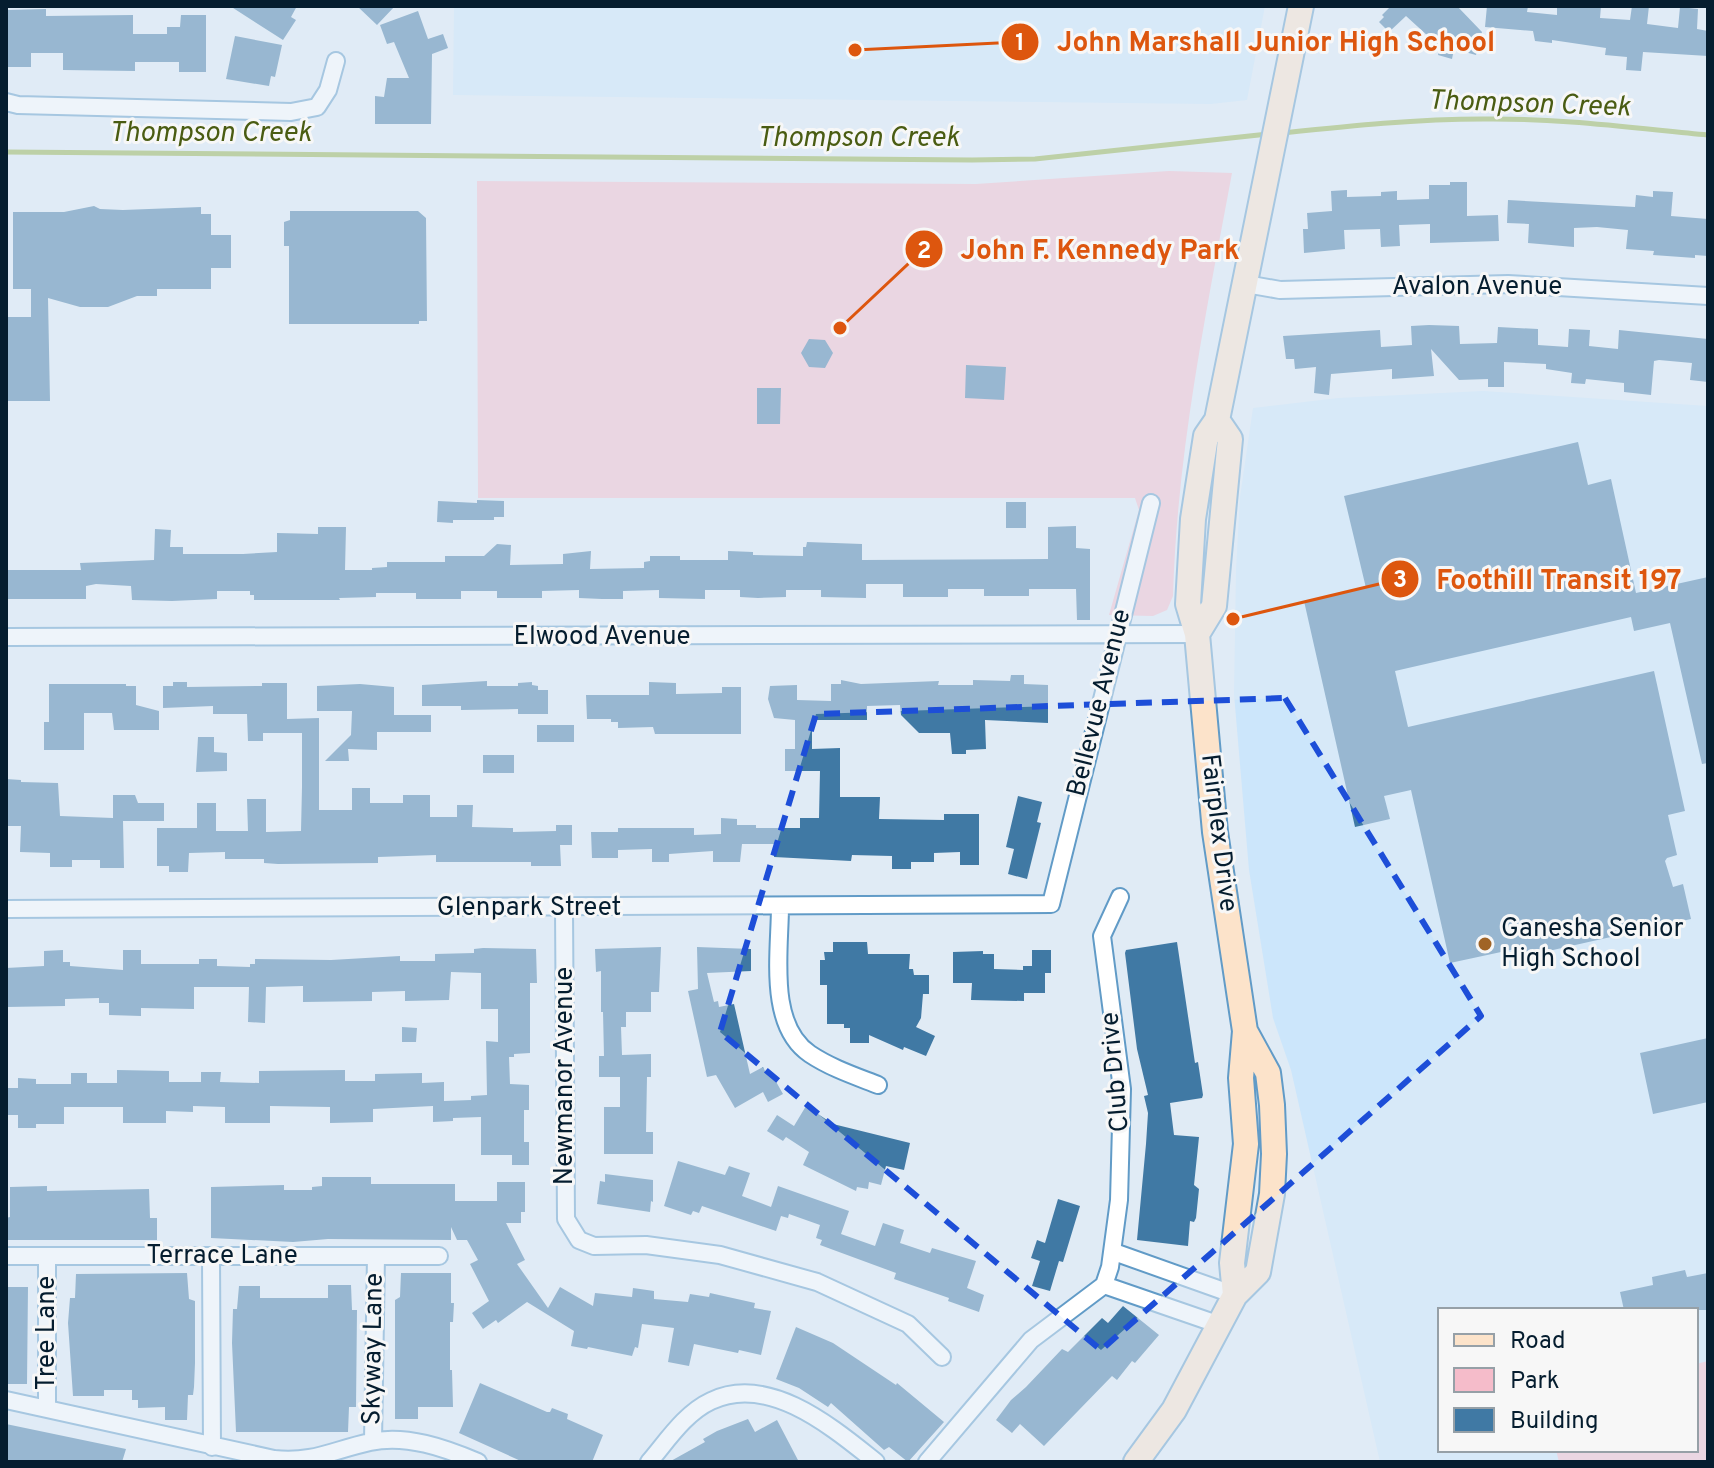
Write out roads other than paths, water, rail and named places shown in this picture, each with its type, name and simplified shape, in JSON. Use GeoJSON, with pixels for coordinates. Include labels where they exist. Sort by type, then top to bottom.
{"type":"FeatureCollection","features":[{"type":"Feature","properties":{"kind":"main road","name":"Fairplex Drive"},"geometry":{"type":"LineString","coordinates":[[1136,1462],[1174,1410],[1235,1295],[1232,1263],[1246,1144],[1241,1078],[1245,1031],[1215,832],[1197,634],[1188,604],[1193,519],[1206,436],[1217,420],[1301,6]]}},
{"type":"Feature","properties":{"kind":"street"},"geometry":{"type":"LineString","coordinates":[[6,102],[18,105],[291,112],[317,107],[328,90],[336,61]]}},
{"type":"Feature","properties":{"kind":"street","name":"Avalon Avenue"},"geometry":{"type":"LineString","coordinates":[[1246,284],[1280,290],[1508,284],[1708,296]]}},
{"type":"Feature","properties":{"kind":"street","name":"Bellevue Avenue"},"geometry":{"type":"LineString","coordinates":[[1051,904],[1151,503]]}},
{"type":"Feature","properties":{"kind":"street","name":"Elwood Avenue"},"geometry":{"type":"LineString","coordinates":[[6,637],[1197,634]]}},
{"type":"Feature","properties":{"kind":"street","name":"Club Drive"},"geometry":{"type":"LineString","coordinates":[[1104,1285],[1114,1252],[1122,1145],[1122,1089],[1102,936],[1120,897]]}},
{"type":"Feature","properties":{"kind":"street","name":"Glenpark Street"},"geometry":{"type":"LineString","coordinates":[[6,909],[1051,904]]}},
{"type":"Feature","properties":{"kind":"street"},"geometry":{"type":"LineString","coordinates":[[780,906],[780,1000],[788,1030],[807,1052],[836,1069],[878,1085]]}},
{"type":"Feature","properties":{"kind":"street","name":"Newmanor Avenue"},"geometry":{"type":"LineString","coordinates":[[564,908],[566,1219],[579,1240],[594,1246],[646,1245],[720,1255],[817,1282],[908,1324],[942,1357]]}},
{"type":"Feature","properties":{"kind":"street"},"geometry":{"type":"LineString","coordinates":[[1114,1252],[1235,1295]]}},
{"type":"Feature","properties":{"kind":"street","name":"Terrace Lane"},"geometry":{"type":"LineString","coordinates":[[6,1256],[439,1256]]}},
{"type":"Feature","properties":{"kind":"street","name":"Tree Lane"},"geometry":{"type":"LineString","coordinates":[[47,1256],[47,1409]]}},
{"type":"Feature","properties":{"kind":"street"},"geometry":{"type":"LineString","coordinates":[[211,1256],[212,1447]]}},
{"type":"Feature","properties":{"kind":"street","name":"Skyway Lane"},"geometry":{"type":"LineString","coordinates":[[373,1441],[376,1256]]}},
{"type":"Feature","properties":{"kind":"street"},"geometry":{"type":"LineString","coordinates":[[927,1462],[1031,1340],[1104,1285],[1220,1325]]}},
{"type":"Feature","properties":{"kind":"street"},"geometry":{"type":"LineString","coordinates":[[649,1462],[682,1423],[709,1401],[737,1393],[771,1396],[808,1413],[876,1462]]}},
{"type":"Feature","properties":{"kind":"street"},"geometry":{"type":"LineString","coordinates":[[6,1400],[212,1447],[297,1461],[319,1458],[373,1441],[414,1442],[445,1448],[478,1462]]}},
{"type":"Feature","properties":{"kind":"waterway","name":"Thompson Creek"},"geometry":{"type":"LineString","coordinates":[[1282,133],[1357,125],[1511,119],[1708,135]]}},
{"type":"Feature","properties":{"kind":"waterway","name":"Thompson Creek"},"geometry":{"type":"LineString","coordinates":[[6,152],[972,160],[1035,159],[1268,134]]}},
{"type":"Feature","properties":{"kind":"place","name":"John Marshall Junior High School"},"geometry":{"type":"Point","coordinates":[855,50]}},
{"type":"Feature","properties":{"kind":"place","name":"John F. Kennedy Park"},"geometry":{"type":"Point","coordinates":[840,328]}},
{"type":"Feature","properties":{"kind":"place","name":"Foothill Transit 197"},"geometry":{"type":"Point","coordinates":[1233,619]}},
{"type":"Feature","properties":{"kind":"place","name":"Ganesha Senior High School"},"geometry":{"type":"Point","coordinates":[1485,944]}}]}
